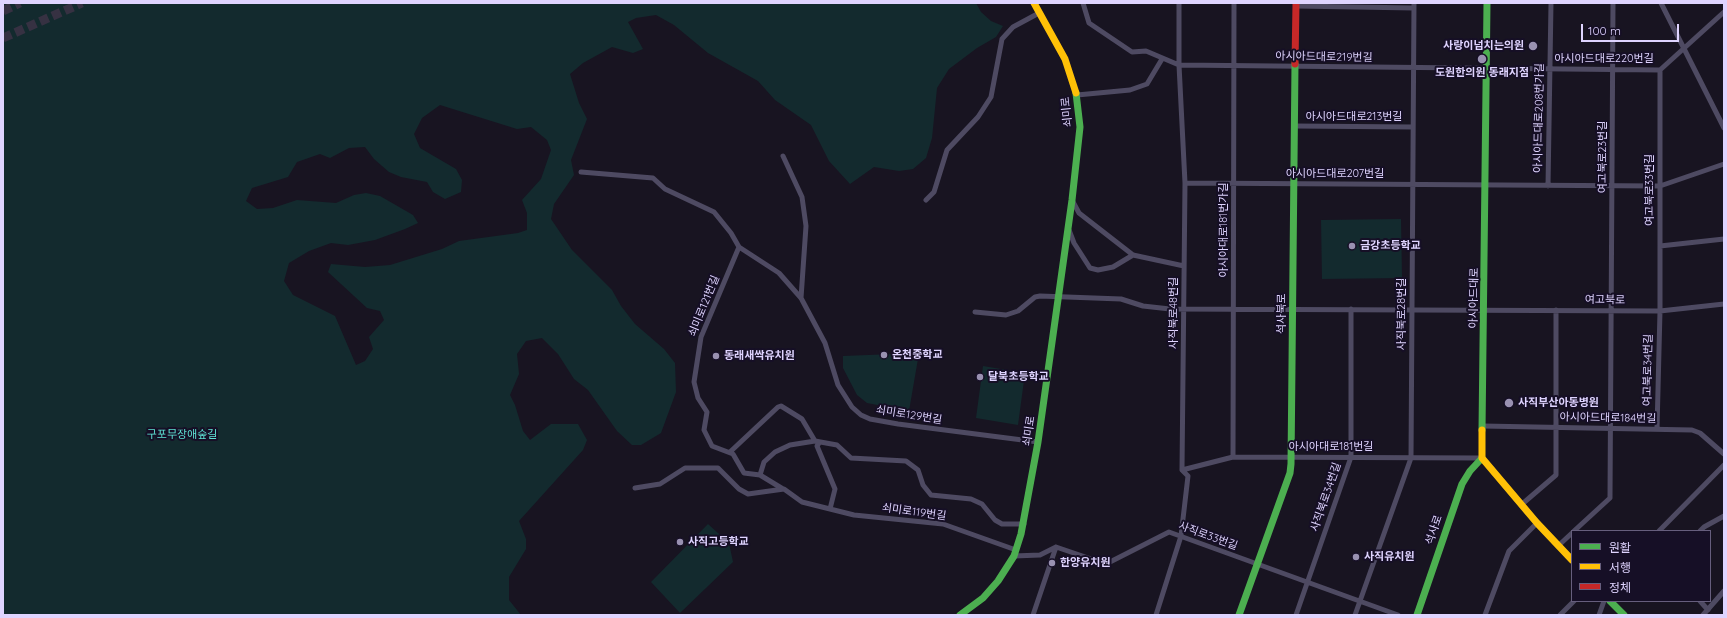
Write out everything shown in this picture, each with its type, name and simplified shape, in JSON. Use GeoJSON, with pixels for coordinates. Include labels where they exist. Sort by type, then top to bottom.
{"type":"FeatureCollection","features":[{"type":"Feature","properties":{"kind":"main road","name":"쇠미로"},"geometry":{"type":"LineString","coordinates":[[960,615],[983,598],[998,581],[1015,553],[1024,524],[1038,442],[1072,200],[1080,127],[1077,95],[1065,59],[1034,3]]}},
{"type":"Feature","properties":{"kind":"main road","name":"아시아드대로"},"geometry":{"type":"LineString","coordinates":[[1482,458],[1487,3]]}},
{"type":"Feature","properties":{"kind":"main road","name":"석사북로"},"geometry":{"type":"LineString","coordinates":[[1238,615],[1290,473],[1292,457],[1296,5]]}},
{"type":"Feature","properties":{"kind":"main road"},"geometry":{"type":"LineString","coordinates":[[1482,458],[1521,505],[1571,559]]}},
{"type":"Feature","properties":{"kind":"main road","name":"석사로"},"geometry":{"type":"LineString","coordinates":[[1417,615],[1462,484],[1470,471],[1482,458]]}},
{"type":"Feature","properties":{"kind":"main road"},"geometry":{"type":"LineString","coordinates":[[1611,602],[1624,615]]}},
{"type":"Feature","properties":{"kind":"street","name":"아시아드대로219번길"},"geometry":{"type":"LineString","coordinates":[[1083,3],[1089,23],[1132,52],[1146,51],[1162,59],[1180,65],[1487,69]]}},
{"type":"Feature","properties":{"kind":"street","name":"사직북로48번길"},"geometry":{"type":"LineString","coordinates":[[1156,615],[1181,536],[1188,476],[1182,470],[1184,183],[1179,3]]}},
{"type":"Feature","properties":{"kind":"street","name":"아시아대로181번가길"},"geometry":{"type":"LineString","coordinates":[[1233,457],[1234,3]]}},
{"type":"Feature","properties":{"kind":"street","name":"아시아드대로208번가길"},"geometry":{"type":"LineString","coordinates":[[1548,186],[1551,3]]}},
{"type":"Feature","properties":{"kind":"street","name":"여고북로23번길"},"geometry":{"type":"LineString","coordinates":[[1575,530],[1610,498],[1613,3]]}},
{"type":"Feature","properties":{"kind":"street"},"geometry":{"type":"LineString","coordinates":[[1661,3],[1724,128]]}},
{"type":"Feature","properties":{"kind":"street"},"geometry":{"type":"LineString","coordinates":[[1296,5],[1414,5]]}},
{"type":"Feature","properties":{"kind":"street","name":"사직북로28번길"},"geometry":{"type":"LineString","coordinates":[[1355,615],[1411,458],[1414,5]]}},
{"type":"Feature","properties":{"kind":"street","name":"아시아드대로220번길"},"geometry":{"type":"LineString","coordinates":[[1487,69],[1660,70],[1724,12]]}},
{"type":"Feature","properties":{"kind":"street"},"geometry":{"type":"LineString","coordinates":[[926,200],[934,192],[946,150],[978,117],[988,104],[994,89],[1002,39],[1012,27],[1039,13]]}},
{"type":"Feature","properties":{"kind":"street"},"geometry":{"type":"LineString","coordinates":[[1077,95],[1130,90],[1147,84],[1162,59]]}},
{"type":"Feature","properties":{"kind":"street","name":"여고북로33번길"},"geometry":{"type":"LineString","coordinates":[[1660,70],[1660,311]]}},
{"type":"Feature","properties":{"kind":"street","name":"아시아드대로213번길"},"geometry":{"type":"LineString","coordinates":[[1295,126],[1413,127]]}},
{"type":"Feature","properties":{"kind":"street"},"geometry":{"type":"LineString","coordinates":[[783,156],[802,197],[806,226],[801,298]]}},
{"type":"Feature","properties":{"kind":"street","name":"아시아드대로207번길"},"geometry":{"type":"LineString","coordinates":[[1184,183],[1613,187],[1660,186],[1724,164]]}},
{"type":"Feature","properties":{"kind":"street","name":"쇠미로129번길"},"geometry":{"type":"LineString","coordinates":[[581,172],[653,178],[665,189],[714,212],[732,232],[739,247],[779,273],[801,298],[825,343],[838,385],[852,407],[861,415],[870,419],[898,424],[1038,442]]}},
{"type":"Feature","properties":{"kind":"street"},"geometry":{"type":"LineString","coordinates":[[1072,200],[1079,213],[1133,255],[1184,266]]}},
{"type":"Feature","properties":{"kind":"street"},"geometry":{"type":"LineString","coordinates":[[1068,228],[1074,243],[1090,268],[1098,270],[1113,267],[1133,255]]}},
{"type":"Feature","properties":{"kind":"street"},"geometry":{"type":"LineString","coordinates":[[1660,246],[1724,239]]}},
{"type":"Feature","properties":{"kind":"street","name":"쇠미로121번길"},"geometry":{"type":"LineString","coordinates":[[730,452],[712,446],[704,430],[707,412],[698,398],[694,382],[701,337],[739,247]]}},
{"type":"Feature","properties":{"kind":"street","name":"여고북로"},"geometry":{"type":"LineString","coordinates":[[975,312],[1006,315],[1018,311],[1035,297],[1121,299],[1143,306],[1184,309],[1484,309],[1660,311],[1724,304]]}},
{"type":"Feature","properties":{"kind":"street","name":"사직북로34번길"},"geometry":{"type":"LineString","coordinates":[[1296,615],[1351,457],[1351,309]]}},
{"type":"Feature","properties":{"kind":"street"},"geometry":{"type":"LineString","coordinates":[[1521,505],[1556,475],[1556,310]]}},
{"type":"Feature","properties":{"kind":"street","name":"여고북로34번길"},"geometry":{"type":"LineString","coordinates":[[1657,429],[1660,311]]}},
{"type":"Feature","properties":{"kind":"street"},"geometry":{"type":"LineString","coordinates":[[830,509],[834,489],[817,446],[817,442],[802,419],[791,410],[781,406],[778,407],[730,452],[733,454],[744,473],[760,475],[764,462],[775,452],[790,444],[817,442],[838,445],[851,458],[906,461],[918,470],[924,485],[931,495],[971,499],[982,504],[996,520],[1002,524],[1024,524]]}},
{"type":"Feature","properties":{"kind":"street","name":"아시아드대로184번길"},"geometry":{"type":"LineString","coordinates":[[1483,426],[1692,430],[1700,433],[1724,454]]}},
{"type":"Feature","properties":{"kind":"street","name":"아시아대로181번길"},"geometry":{"type":"LineString","coordinates":[[1182,470],[1233,457],[1482,458]]}},
{"type":"Feature","properties":{"kind":"street"},"geometry":{"type":"LineString","coordinates":[[1660,530],[1724,465]]}},
{"type":"Feature","properties":{"kind":"street"},"geometry":{"type":"LineString","coordinates":[[635,488],[660,484],[685,468],[718,468],[738,489],[748,494],[784,489]]}},
{"type":"Feature","properties":{"kind":"street","name":"쇠미로119번길"},"geometry":{"type":"LineString","coordinates":[[760,475],[784,489],[802,502],[854,515],[943,524],[1015,553]]}},
{"type":"Feature","properties":{"kind":"street"},"geometry":{"type":"LineString","coordinates":[[1701,530],[1724,516]]}},
{"type":"Feature","properties":{"kind":"street"},"geometry":{"type":"LineString","coordinates":[[1485,615],[1509,551],[1537,523]]}},
{"type":"Feature","properties":{"kind":"street","name":"사직로33번길"},"geometry":{"type":"LineString","coordinates":[[1056,547],[1106,564],[1169,532],[1256,565],[1398,615]]}},
{"type":"Feature","properties":{"kind":"street","name":"여고북로23번길"},"geometry":{"type":"LineString","coordinates":[[1558,546],[1571,534]]}},
{"type":"Feature","properties":{"kind":"street"},"geometry":{"type":"LineString","coordinates":[[1015,553],[1040,555],[1056,547]]}},
{"type":"Feature","properties":{"kind":"street"},"geometry":{"type":"LineString","coordinates":[[1033,615],[1056,547]]}},
{"type":"Feature","properties":{"kind":"street"},"geometry":{"type":"LineString","coordinates":[[1703,615],[1724,591]]}},
{"type":"Feature","properties":{"kind":"street"},"geometry":{"type":"LineString","coordinates":[[1560,615],[1573,602]]}},
{"type":"Feature","properties":{"kind":"street"},"geometry":{"type":"LineString","coordinates":[[1599,615],[1604,602]]}},
{"type":"Feature","properties":{"kind":"street"},"geometry":{"type":"LineString","coordinates":[[1701,602],[1708,610]]}},
{"type":"Feature","properties":{"kind":"green space","name":"구포무장애숲길"},"geometry":{"type":"Polygon","coordinates":[[[3,3],[976,3],[981,12],[991,21],[1003,26],[996,37],[977,48],[949,69],[937,88],[932,138],[926,158],[913,169],[899,171],[874,167],[850,184],[829,161],[811,125],[775,100],[758,81],[708,53],[674,25],[656,15],[636,18],[628,22],[643,49],[633,53],[612,47],[583,63],[570,74],[579,103],[587,119],[571,160],[574,175],[554,204],[551,219],[572,250],[612,290],[621,306],[635,324],[664,349],[675,363],[676,392],[661,433],[641,445],[632,445],[617,431],[588,390],[574,379],[558,354],[542,338],[526,341],[517,354],[519,374],[510,395],[515,405],[523,431],[530,440],[551,424],[578,424],[587,440],[583,450],[519,521],[526,539],[526,549],[509,577],[509,600],[521,615],[3,615],[3,3]],[[440,105],[422,118],[414,134],[420,148],[456,169],[462,180],[461,192],[445,199],[433,192],[427,182],[401,177],[389,172],[374,159],[365,147],[349,148],[330,158],[320,154],[297,162],[288,177],[252,188],[246,201],[257,209],[273,208],[297,200],[336,203],[354,195],[366,193],[380,196],[413,215],[418,223],[375,240],[348,245],[331,243],[309,251],[289,263],[284,281],[293,295],[335,316],[356,365],[365,361],[373,349],[369,337],[384,320],[380,311],[367,308],[328,272],[331,264],[365,267],[390,265],[442,249],[459,241],[518,233],[527,230],[527,213],[522,200],[541,179],[551,150],[547,140],[531,127],[517,129],[440,105]]]}},
{"type":"Feature","properties":{"kind":"green space"},"geometry":{"type":"Polygon","coordinates":[[[1401,219],[1402,278],[1322,279],[1321,220],[1401,219]]]}},
{"type":"Feature","properties":{"kind":"green space"},"geometry":{"type":"Polygon","coordinates":[[[919,353],[909,411],[867,403],[857,395],[843,368],[843,356],[919,353]]]}},
{"type":"Feature","properties":{"kind":"green space"},"geometry":{"type":"Polygon","coordinates":[[[983,366],[1025,373],[1018,425],[976,418],[983,366]]]}},
{"type":"Feature","properties":{"kind":"green space"},"geometry":{"type":"Polygon","coordinates":[[[708,524],[729,543],[733,562],[680,613],[651,582],[708,524]]]}},
{"type":"Feature","properties":{"kind":"tunnel"},"geometry":{"type":"LineString","coordinates":[[3,11],[20,3]]}},
{"type":"Feature","properties":{"kind":"tunnel"},"geometry":{"type":"LineString","coordinates":[[3,38],[82,3]]}},
{"type":"Feature","properties":{"kind":"traffic: fast"},"geometry":{"type":"LineString","coordinates":[[1482,430],[1487,3]]}},
{"type":"Feature","properties":{"kind":"traffic: fast"},"geometry":{"type":"LineString","coordinates":[[1239,615],[1290,473],[1291,464],[1295,64]]}},
{"type":"Feature","properties":{"kind":"traffic: fast"},"geometry":{"type":"LineString","coordinates":[[960,615],[983,598],[998,581],[1014,556],[1021,534],[1038,442],[1072,200],[1080,127],[1076,93]]}},
{"type":"Feature","properties":{"kind":"traffic: fast"},"geometry":{"type":"LineString","coordinates":[[1417,615],[1462,484],[1470,471],[1482,458]]}},
{"type":"Feature","properties":{"kind":"traffic: fast"},"geometry":{"type":"LineString","coordinates":[[1611,602],[1624,615]]}},
{"type":"Feature","properties":{"kind":"traffic: slow"},"geometry":{"type":"LineString","coordinates":[[1034,3],[1065,59],[1076,93]]}},
{"type":"Feature","properties":{"kind":"traffic: slow"},"geometry":{"type":"LineString","coordinates":[[1482,430],[1482,458],[1537,523],[1571,559]]}},
{"type":"Feature","properties":{"kind":"traffic: jam"},"geometry":{"type":"LineString","coordinates":[[1295,64],[1296,3]]}},
{"type":"Feature","properties":{"kind":"place","name":"사랑이넘치는의원"},"geometry":{"type":"Point","coordinates":[1533,46]}},
{"type":"Feature","properties":{"kind":"place","name":"도원한의원 동래지점"},"geometry":{"type":"Point","coordinates":[1482,59]}},
{"type":"Feature","properties":{"kind":"place","name":"금강초등학교"},"geometry":{"type":"Point","coordinates":[1352,246]}},
{"type":"Feature","properties":{"kind":"place","name":"온천중학교"},"geometry":{"type":"Point","coordinates":[884,355]}},
{"type":"Feature","properties":{"kind":"place","name":"동래새싹유치원"},"geometry":{"type":"Point","coordinates":[716,356]}},
{"type":"Feature","properties":{"kind":"place","name":"달북초등학교"},"geometry":{"type":"Point","coordinates":[980,377]}},
{"type":"Feature","properties":{"kind":"place","name":"사직부산아동병원"},"geometry":{"type":"Point","coordinates":[1509,403]}},
{"type":"Feature","properties":{"kind":"place","name":"사직고등학교"},"geometry":{"type":"Point","coordinates":[680,542]}},
{"type":"Feature","properties":{"kind":"place","name":"사직유치원"},"geometry":{"type":"Point","coordinates":[1356,557]}},
{"type":"Feature","properties":{"kind":"place","name":"한양유치원"},"geometry":{"type":"Point","coordinates":[1052,563]}}]}
